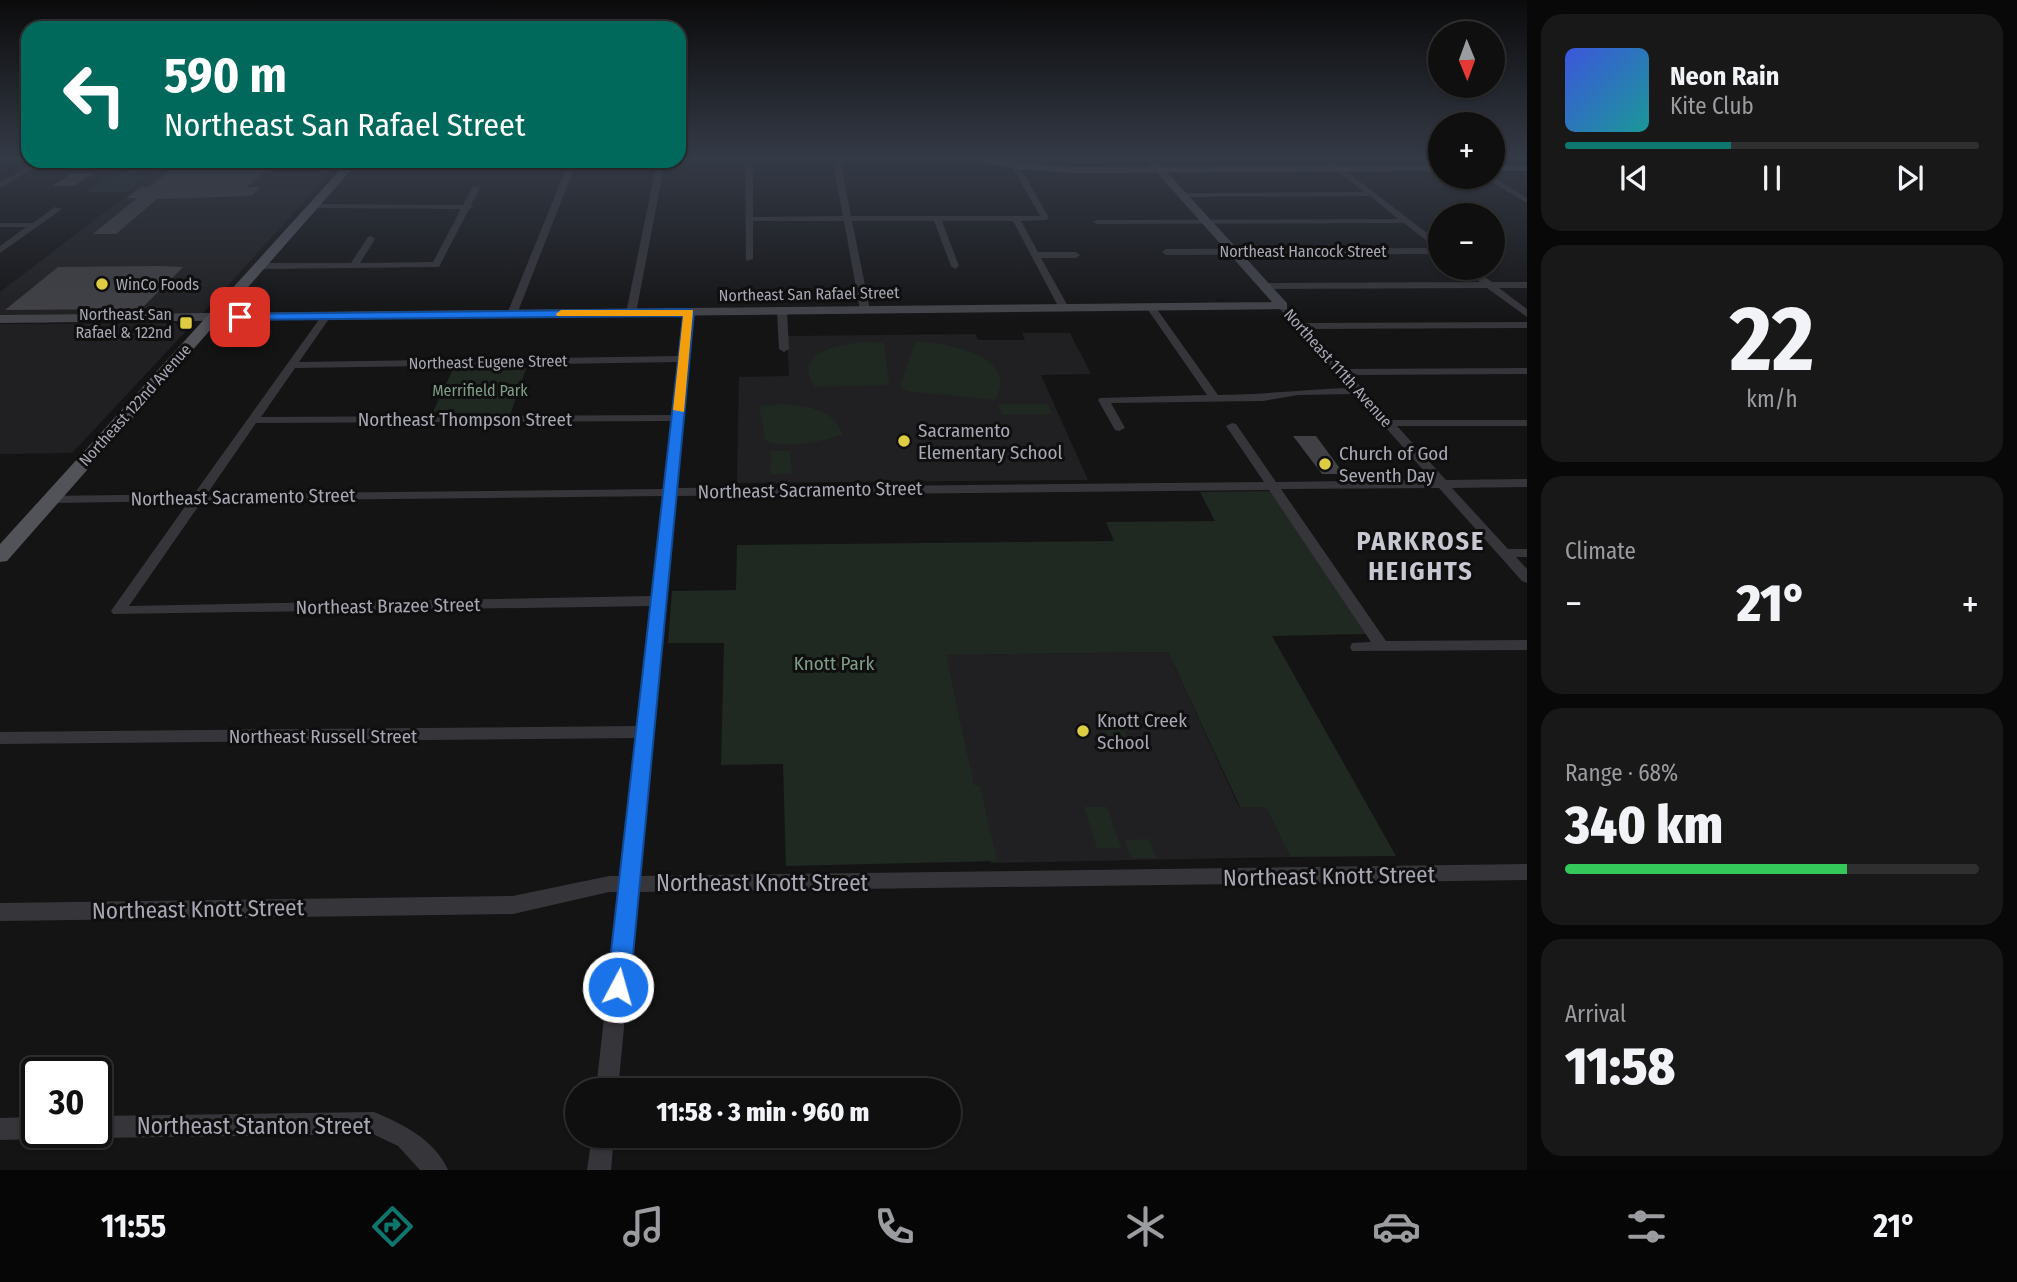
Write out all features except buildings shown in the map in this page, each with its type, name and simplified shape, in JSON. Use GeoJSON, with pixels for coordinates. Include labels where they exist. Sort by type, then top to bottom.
{"type":"FeatureCollection","features":[{"type":"Feature","properties":{"kind":"main road","name":"Northeast 122nd Avenue"},"geometry":{"type":"LineString","coordinates":[[5,545],[51,499],[307,213]]}},
{"type":"Feature","properties":{"kind":"street"},"geometry":{"type":"LineString","coordinates":[[0,250],[53,213]]}},
{"type":"Feature","properties":{"kind":"street"},"geometry":{"type":"LineString","coordinates":[[260,267],[436,265],[465,213]]}},
{"type":"Feature","properties":{"kind":"street"},"geometry":{"type":"LineString","coordinates":[[512,314],[552,213]]}},
{"type":"Feature","properties":{"kind":"street"},"geometry":{"type":"LineString","coordinates":[[631,313],[651,213]]}},
{"type":"Feature","properties":{"kind":"street"},"geometry":{"type":"LineString","coordinates":[[749,213],[749,259]]}},
{"type":"Feature","properties":{"kind":"street"},"geometry":{"type":"LineString","coordinates":[[846,213],[865,310]]}},
{"type":"Feature","properties":{"kind":"street"},"geometry":{"type":"LineString","coordinates":[[749,219],[1045,218],[1042,213]]}},
{"type":"Feature","properties":{"kind":"street","name":"Northeast 111th Avenue"},"geometry":{"type":"LineString","coordinates":[[1198,213],[1527,578]]}},
{"type":"Feature","properties":{"kind":"street"},"geometry":{"type":"LineString","coordinates":[[1396,213],[1428,239]]}},
{"type":"Feature","properties":{"kind":"street"},"geometry":{"type":"LineString","coordinates":[[1016,219],[1064,308]]}},
{"type":"Feature","properties":{"kind":"street"},"geometry":{"type":"LineString","coordinates":[[938,220],[955,266]]}},
{"type":"Feature","properties":{"kind":"street"},"geometry":{"type":"LineString","coordinates":[[1097,222],[1407,221]]}},
{"type":"Feature","properties":{"kind":"street"},"geometry":{"type":"LineString","coordinates":[[0,225],[36,225]]}},
{"type":"Feature","properties":{"kind":"street"},"geometry":{"type":"LineString","coordinates":[[353,266],[371,239]]}},
{"type":"Feature","properties":{"kind":"street","name":"Northeast Hancock Street"},"geometry":{"type":"LineString","coordinates":[[1166,252],[1428,249]]}},
{"type":"Feature","properties":{"kind":"street"},"geometry":{"type":"LineString","coordinates":[[1036,255],[1076,255]]}},
{"type":"Feature","properties":{"kind":"street"},"geometry":{"type":"LineString","coordinates":[[1483,280],[1527,314]]}},
{"type":"Feature","properties":{"kind":"street"},"geometry":{"type":"LineString","coordinates":[[1264,286],[1527,285]]}},
{"type":"Feature","properties":{"kind":"street","name":"Northeast San Rafael Street"},"geometry":{"type":"LineString","coordinates":[[0,319],[1282,306]]}},
{"type":"Feature","properties":{"kind":"street"},"geometry":{"type":"LineString","coordinates":[[1152,307],[1215,399]]}},
{"type":"Feature","properties":{"kind":"street"},"geometry":{"type":"LineString","coordinates":[[782,311],[784,349]]}},
{"type":"Feature","properties":{"kind":"street"},"geometry":{"type":"LineString","coordinates":[[608,1078],[689,312]]}},
{"type":"Feature","properties":{"kind":"street"},"geometry":{"type":"LineString","coordinates":[[197,498],[326,316]]}},
{"type":"Feature","properties":{"kind":"street"},"geometry":{"type":"LineString","coordinates":[[1301,327],[1527,326]]}},
{"type":"Feature","properties":{"kind":"street","name":"Northeast Eugene Street"},"geometry":{"type":"LineString","coordinates":[[292,365],[684,359]]}},
{"type":"Feature","properties":{"kind":"street"},"geometry":{"type":"LineString","coordinates":[[1341,372],[1527,371]]}},
{"type":"Feature","properties":{"kind":"street"},"geometry":{"type":"LineString","coordinates":[[1119,428],[1104,400],[1263,398],[1298,392],[1359,391]]}},
{"type":"Feature","properties":{"kind":"street","name":"Northeast Thompson Street"},"geometry":{"type":"LineString","coordinates":[[252,420],[678,418]]}},
{"type":"Feature","properties":{"kind":"street"},"geometry":{"type":"LineString","coordinates":[[1388,423],[1527,422]]}},
{"type":"Feature","properties":{"kind":"street"},"geometry":{"type":"LineString","coordinates":[[1232,426],[1382,647]]}},
{"type":"Feature","properties":{"kind":"street","name":"Northeast Sacramento Street"},"geometry":{"type":"LineString","coordinates":[[51,499],[1527,483]]}},
{"type":"Feature","properties":{"kind":"street","name":"Northeast Brazee Street"},"geometry":{"type":"LineString","coordinates":[[197,498],[118,611],[659,601]]}},
{"type":"Feature","properties":{"kind":"street"},"geometry":{"type":"LineString","coordinates":[[1505,553],[1527,553]]}},
{"type":"Feature","properties":{"kind":"street"},"geometry":{"type":"LineString","coordinates":[[1357,647],[1527,645]]}},
{"type":"Feature","properties":{"kind":"street","name":"Northeast Russell Street"},"geometry":{"type":"LineString","coordinates":[[0,738],[645,732]]}},
{"type":"Feature","properties":{"kind":"street","name":"Northeast Knott Street"},"geometry":{"type":"LineString","coordinates":[[0,912],[513,905],[550,899],[588,888],[629,884],[1527,872]]}},
{"type":"Feature","properties":{"kind":"street","name":"Northeast Stanton Street"},"geometry":{"type":"LineString","coordinates":[[112,1127],[374,1124],[406,1138],[436,1170]]}},
{"type":"Feature","properties":{"kind":"street"},"geometry":{"type":"LineString","coordinates":[[0,1129],[21,1128]]}},
{"type":"Feature","properties":{"kind":"street"},"geometry":{"type":"LineString","coordinates":[[599,1170],[602,1148]]}},
{"type":"Feature","properties":{"kind":"shaded area"},"geometry":{"type":"Polygon","coordinates":[[[104,213],[294,213],[203,313],[0,316],[0,292],[104,213]]]}},
{"type":"Feature","properties":{"kind":"shaded area"},"geometry":{"type":"Polygon","coordinates":[[[175,323],[186,331],[72,453],[0,454],[0,324],[175,323]]]}},
{"type":"Feature","properties":{"kind":"shaded area","name":"Sacramento Elementary School"},"geometry":{"type":"Polygon","coordinates":[[[1022,333],[1070,333],[1091,374],[1041,375],[1088,480],[737,483],[739,377],[789,376],[787,336],[975,334],[978,340],[1025,340],[1022,333]]]}},
{"type":"Feature","properties":{"kind":"shaded area","name":"Knott Creek School"},"geometry":{"type":"Polygon","coordinates":[[[1168,652],[1239,807],[1266,806],[1290,857],[991,863],[945,655],[1168,652]]]}},
{"type":"Feature","properties":{"kind":"green space"},"geometry":{"type":"Polygon","coordinates":[[[916,341],[961,349],[989,362],[998,372],[1000,385],[995,400],[906,391],[900,386],[916,341]]]}},
{"type":"Feature","properties":{"kind":"green space"},"geometry":{"type":"Polygon","coordinates":[[[863,342],[884,343],[889,383],[815,387],[809,375],[813,358],[830,348],[863,342]]]}},
{"type":"Feature","properties":{"kind":"green space","name":"Merrifield Park"},"geometry":{"type":"Polygon","coordinates":[[[527,366],[510,415],[433,412],[454,367],[527,366]]]}},
{"type":"Feature","properties":{"kind":"green space"},"geometry":{"type":"Polygon","coordinates":[[[778,404],[817,410],[833,419],[843,435],[795,445],[766,441],[759,406],[778,404]]]}},
{"type":"Feature","properties":{"kind":"green space"},"geometry":{"type":"Polygon","coordinates":[[[998,404],[1048,404],[1052,414],[1002,415],[998,404]]]}},
{"type":"Feature","properties":{"kind":"green space"},"geometry":{"type":"Polygon","coordinates":[[[771,451],[790,451],[792,474],[770,474],[771,451]]]}},
{"type":"Feature","properties":{"kind":"green space","name":"Knott Park"},"geometry":{"type":"Polygon","coordinates":[[[1270,491],[1366,634],[1272,636],[1396,856],[1290,857],[1266,807],[1240,807],[1168,652],[946,655],[974,785],[980,786],[997,861],[786,866],[783,764],[721,765],[724,643],[668,643],[672,591],[736,590],[737,545],[1114,541],[1106,522],[1215,521],[1200,492],[1270,491]]]}},
{"type":"Feature","properties":{"kind":"green space"},"geometry":{"type":"Polygon","coordinates":[[[1099,717],[1119,717],[1129,742],[1109,743],[1099,717]]]}},
{"type":"Feature","properties":{"kind":"green space"},"geometry":{"type":"Polygon","coordinates":[[[1084,807],[1107,807],[1121,848],[1097,848],[1084,807]]]}},
{"type":"Feature","properties":{"kind":"green space"},"geometry":{"type":"Polygon","coordinates":[[[1149,839],[1156,858],[1131,858],[1125,840],[1149,839]]]}},
{"type":"Feature","properties":{"kind":"slow traffic"},"geometry":{"type":"LineString","coordinates":[[561,314],[689,312],[679,410]]}},
{"type":"Feature","properties":{"kind":"place","name":"WinCo Foods"},"geometry":{"type":"Point","coordinates":[102,284]}},
{"type":"Feature","properties":{"kind":"place","name":"Northeast San Rafael & 122nd"},"geometry":{"type":"Point","coordinates":[186,323]}},
{"type":"Feature","properties":{"kind":"place","name":"Sacramento Elementary School"},"geometry":{"type":"Point","coordinates":[904,441]}},
{"type":"Feature","properties":{"kind":"place","name":"Church of God Seventh Day"},"geometry":{"type":"Point","coordinates":[1325,464]}},
{"type":"Feature","properties":{"kind":"place","name":"Knott Creek School"},"geometry":{"type":"Point","coordinates":[1083,731]}},
{"type":"Feature","properties":{"kind":"district","name":"PARKROSE HEIGHTS"},"geometry":{"type":"Point","coordinates":[1421,556]}},
{"type":"Feature","properties":{"kind":"route"},"geometry":{"type":"LineString","coordinates":[[240,317],[689,312],[618,987]]}}]}
